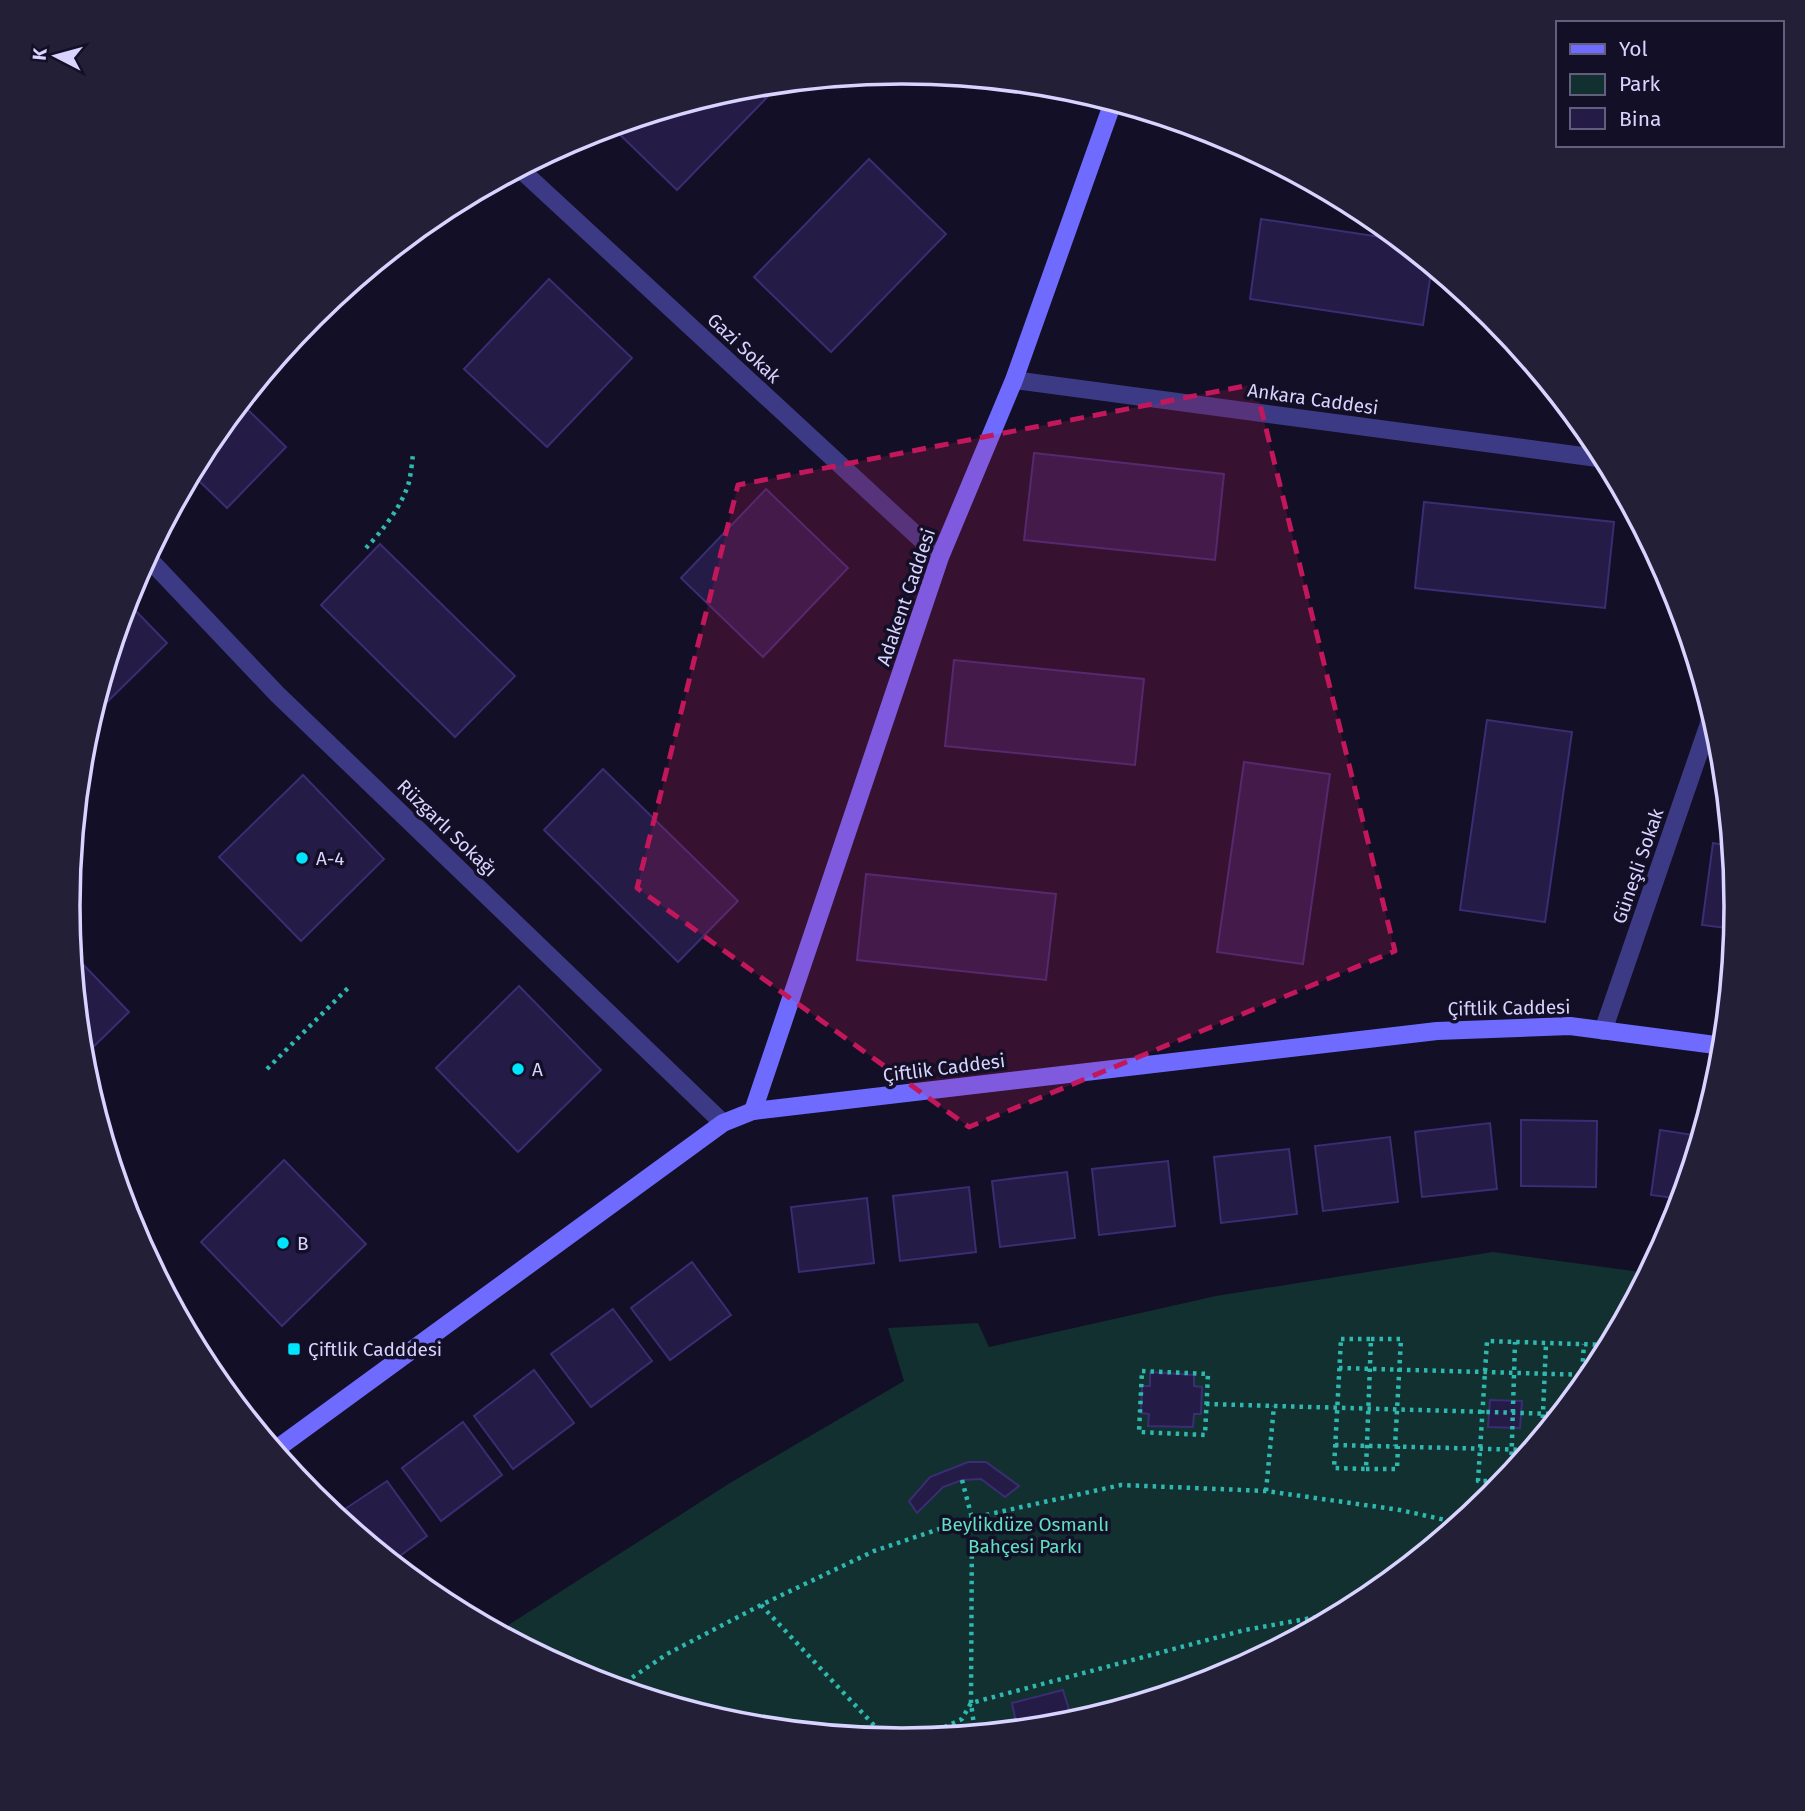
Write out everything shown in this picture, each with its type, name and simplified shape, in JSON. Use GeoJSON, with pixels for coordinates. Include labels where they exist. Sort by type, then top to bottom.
{"type":"FeatureCollection","features":[{"type":"Feature","properties":{"kind":"street","name":"Adakent Caddesi"},"geometry":{"type":"LineString","coordinates":[[753,1111],[940,557],[1014,380],[1110,111]]}},
{"type":"Feature","properties":{"kind":"street","name":"Gazi Sokak"},"geometry":{"type":"LineString","coordinates":[[526,175],[940,557]]}},
{"type":"Feature","properties":{"kind":"street","name":"Ankara Caddesi"},"geometry":{"type":"LineString","coordinates":[[1014,380],[1591,457]]}},
{"type":"Feature","properties":{"kind":"street","name":"Rüzgarlı Sokağı"},"geometry":{"type":"LineString","coordinates":[[155,565],[278,694],[723,1123]]}},
{"type":"Feature","properties":{"kind":"street","name":"Güneşli Sokak"},"geometry":{"type":"LineString","coordinates":[[1603,1031],[1706,733]]}},
{"type":"Feature","properties":{"kind":"street","name":"Çiftlik Caddesi"},"geometry":{"type":"LineString","coordinates":[[282,1445],[723,1123],[753,1111],[1437,1031],[1570,1026],[1712,1045]]}},
{"type":"Feature","properties":{"kind":"path"},"geometry":{"type":"LineString","coordinates":[[366,548],[381,533],[409,483],[413,454]]}},
{"type":"Feature","properties":{"kind":"path"},"geometry":{"type":"LineString","coordinates":[[267,1069],[351,985]]}},
{"type":"Feature","properties":{"kind":"path"},"geometry":{"type":"LineString","coordinates":[[1341,1339],[1401,1339],[1397,1469],[1334,1468],[1339,1367],[1341,1339]]}},
{"type":"Feature","properties":{"kind":"path"},"geometry":{"type":"LineString","coordinates":[[1366,1469],[1371,1339]]}},
{"type":"Feature","properties":{"kind":"path"},"geometry":{"type":"LineString","coordinates":[[1490,1481],[1478,1481],[1487,1341],[1597,1345]]}},
{"type":"Feature","properties":{"kind":"path"},"geometry":{"type":"LineString","coordinates":[[1512,1457],[1515,1342]]}},
{"type":"Feature","properties":{"kind":"path"},"geometry":{"type":"LineString","coordinates":[[1543,1421],[1546,1344]]}},
{"type":"Feature","properties":{"kind":"path"},"geometry":{"type":"LineString","coordinates":[[1582,1367],[1584,1344]]}},
{"type":"Feature","properties":{"kind":"path"},"geometry":{"type":"LineString","coordinates":[[1339,1367],[1578,1374]]}},
{"type":"Feature","properties":{"kind":"path"},"geometry":{"type":"LineString","coordinates":[[1142,1371],[1208,1374],[1206,1404],[1205,1435],[1139,1432],[1142,1371]]}},
{"type":"Feature","properties":{"kind":"path"},"geometry":{"type":"LineString","coordinates":[[1206,1404],[1548,1414]]}},
{"type":"Feature","properties":{"kind":"path"},"geometry":{"type":"LineString","coordinates":[[1266,1491],[1274,1406]]}},
{"type":"Feature","properties":{"kind":"path"},"geometry":{"type":"LineString","coordinates":[[1335,1445],[1519,1449]]}},
{"type":"Feature","properties":{"kind":"path"},"geometry":{"type":"LineString","coordinates":[[962,1480],[972,1518],[971,1703],[974,1724]]}},
{"type":"Feature","properties":{"kind":"path"},"geometry":{"type":"LineString","coordinates":[[628,1680],[667,1654],[874,1551],[972,1518],[1121,1485],[1266,1491],[1400,1510],[1448,1521]]}},
{"type":"Feature","properties":{"kind":"path"},"geometry":{"type":"LineString","coordinates":[[761,1605],[876,1727]]}},
{"type":"Feature","properties":{"kind":"path"},"geometry":{"type":"LineString","coordinates":[[946,1726],[962,1719],[971,1703],[1245,1630],[1311,1618]]}},
{"type":"Feature","properties":{"kind":"highlighted area"},"geometry":{"type":"Polygon","coordinates":[[[1255,384],[1395,951],[969,1127],[637,888],[738,485],[1255,384]]]}},
{"type":"Feature","properties":{"kind":"green space","name":"Beylikdüze Osmanlı Bahçesi Parkı"},"geometry":{"type":"Polygon","coordinates":[[[1493,1252],[1639,1272],[1614,1317],[1555,1406],[1484,1487],[1444,1524],[1403,1558],[1313,1617],[1266,1643],[1167,1684],[1063,1712],[1010,1720],[956,1726],[849,1726],[742,1712],[638,1684],[588,1665],[507,1626],[730,1483],[904,1381],[888,1328],[978,1323],[989,1347],[1216,1296],[1493,1252]]]}},
{"type":"Feature","properties":{"kind":"building"},"geometry":{"type":"Polygon","coordinates":[[[769,95],[677,190],[619,134],[690,112],[769,95]]]}},
{"type":"Feature","properties":{"kind":"building"},"geometry":{"type":"Polygon","coordinates":[[[869,159],[946,234],[831,352],[754,277],[869,159]]]}},
{"type":"Feature","properties":{"kind":"building"},"geometry":{"type":"Polygon","coordinates":[[[1261,219],[1380,237],[1431,276],[1423,325],[1250,299],[1261,219]]]}},
{"type":"Feature","properties":{"kind":"building"},"geometry":{"type":"Polygon","coordinates":[[[549,279],[632,358],[547,447],[464,369],[549,279]]]}},
{"type":"Feature","properties":{"kind":"building"},"geometry":{"type":"Polygon","coordinates":[[[247,409],[286,447],[227,508],[199,481],[247,409]]]}},
{"type":"Feature","properties":{"kind":"building"},"geometry":{"type":"Polygon","coordinates":[[[1034,453],[1224,474],[1215,560],[1024,540],[1034,453]]]}},
{"type":"Feature","properties":{"kind":"building"},"geometry":{"type":"Polygon","coordinates":[[[766,489],[848,568],[763,657],[681,578],[766,489]]]}},
{"type":"Feature","properties":{"kind":"building"},"geometry":{"type":"Polygon","coordinates":[[[1424,502],[1614,522],[1605,608],[1415,588],[1424,502]]]}},
{"type":"Feature","properties":{"kind":"building"},"geometry":{"type":"Polygon","coordinates":[[[380,544],[515,676],[455,737],[321,605],[380,544]]]}},
{"type":"Feature","properties":{"kind":"building"},"geometry":{"type":"Polygon","coordinates":[[[136,611],[167,643],[107,703],[136,611]]]}},
{"type":"Feature","properties":{"kind":"building"},"geometry":{"type":"Polygon","coordinates":[[[954,660],[1144,679],[1135,765],[945,746],[954,660]]]}},
{"type":"Feature","properties":{"kind":"building"},"geometry":{"type":"Polygon","coordinates":[[[1487,720],[1572,732],[1545,922],[1460,910],[1487,720]]]}},
{"type":"Feature","properties":{"kind":"building"},"geometry":{"type":"Polygon","coordinates":[[[1244,762],[1330,774],[1303,964],[1217,952],[1244,762]]]}},
{"type":"Feature","properties":{"kind":"building"},"geometry":{"type":"Polygon","coordinates":[[[603,769],[738,901],[678,962],[544,830],[603,769]]]}},
{"type":"Feature","properties":{"kind":"building","name":"A-4"},"geometry":{"type":"Polygon","coordinates":[[[303,775],[384,859],[301,941],[219,857],[303,775]]]}},
{"type":"Feature","properties":{"kind":"building"},"geometry":{"type":"Polygon","coordinates":[[[1713,843],[1722,845],[1724,928],[1702,925],[1713,843]]]}},
{"type":"Feature","properties":{"kind":"building"},"geometry":{"type":"Polygon","coordinates":[[[866,874],[1056,894],[1046,980],[857,960],[866,874]]]}},
{"type":"Feature","properties":{"kind":"building"},"geometry":{"type":"Polygon","coordinates":[[[83,964],[129,1012],[93,1047],[83,964]]]}},
{"type":"Feature","properties":{"kind":"building","name":"A"},"geometry":{"type":"Polygon","coordinates":[[[519,986],[601,1070],[518,1152],[436,1068],[519,986]]]}},
{"type":"Feature","properties":{"kind":"building"},"geometry":{"type":"Polygon","coordinates":[[[1521,1120],[1597,1121],[1596,1187],[1521,1186],[1521,1120]]]}},
{"type":"Feature","properties":{"kind":"building"},"geometry":{"type":"Polygon","coordinates":[[[1490,1123],[1497,1189],[1422,1197],[1415,1132],[1490,1123]]]}},
{"type":"Feature","properties":{"kind":"building"},"geometry":{"type":"Polygon","coordinates":[[[1660,1130],[1691,1135],[1671,1198],[1651,1195],[1660,1130]]]}},
{"type":"Feature","properties":{"kind":"building"},"geometry":{"type":"Polygon","coordinates":[[[1390,1137],[1398,1202],[1323,1211],[1315,1146],[1390,1137]]]}},
{"type":"Feature","properties":{"kind":"building"},"geometry":{"type":"Polygon","coordinates":[[[1289,1149],[1297,1214],[1221,1223],[1214,1157],[1289,1149]]]}},
{"type":"Feature","properties":{"kind":"building","name":"B"},"geometry":{"type":"Polygon","coordinates":[[[284,1160],[366,1244],[282,1326],[201,1242],[284,1160]]]}},
{"type":"Feature","properties":{"kind":"building"},"geometry":{"type":"Polygon","coordinates":[[[1168,1161],[1175,1226],[1099,1235],[1092,1169],[1168,1161]]]}},
{"type":"Feature","properties":{"kind":"building"},"geometry":{"type":"Polygon","coordinates":[[[1067,1172],[1075,1238],[1000,1247],[992,1181],[1067,1172]]]}},
{"type":"Feature","properties":{"kind":"building"},"geometry":{"type":"Polygon","coordinates":[[[969,1187],[976,1252],[900,1261],[893,1196],[969,1187]]]}},
{"type":"Feature","properties":{"kind":"building"},"geometry":{"type":"Polygon","coordinates":[[[867,1198],[874,1263],[799,1272],[791,1207],[867,1198]]]}},
{"type":"Feature","properties":{"kind":"building"},"geometry":{"type":"Polygon","coordinates":[[[692,1262],[731,1315],[670,1360],[631,1308],[692,1262]]]}},
{"type":"Feature","properties":{"kind":"building"},"geometry":{"type":"Polygon","coordinates":[[[613,1309],[652,1361],[591,1407],[551,1354],[613,1309]]]}},
{"type":"Feature","properties":{"kind":"building"},"geometry":{"type":"Polygon","coordinates":[[[534,1370],[574,1423],[513,1469],[474,1416],[534,1370]]]}},
{"type":"Feature","properties":{"kind":"building"},"geometry":{"type":"Polygon","coordinates":[[[1150,1372],[1194,1375],[1194,1386],[1202,1387],[1201,1414],[1194,1414],[1193,1427],[1148,1426],[1149,1414],[1141,1413],[1142,1386],[1150,1386],[1150,1372]]]}},
{"type":"Feature","properties":{"kind":"building"},"geometry":{"type":"Polygon","coordinates":[[[1490,1400],[1522,1401],[1520,1428],[1488,1427],[1490,1400]]]}},
{"type":"Feature","properties":{"kind":"building"},"geometry":{"type":"Polygon","coordinates":[[[463,1422],[502,1475],[441,1521],[402,1468],[463,1422]]]}},
{"type":"Feature","properties":{"kind":"building"},"geometry":{"type":"Polygon","coordinates":[[[968,1462],[986,1462],[1019,1486],[1005,1497],[981,1479],[962,1480],[943,1487],[917,1513],[909,1501],[930,1477],[968,1462]]]}},
{"type":"Feature","properties":{"kind":"building"},"geometry":{"type":"Polygon","coordinates":[[[387,1481],[427,1536],[400,1556],[345,1509],[387,1481]]]}},
{"type":"Feature","properties":{"kind":"building"},"geometry":{"type":"Polygon","coordinates":[[[1063,1690],[1069,1710],[1015,1719],[1012,1703],[1063,1690]]]}},
{"type":"Feature","properties":{"kind":"place","name":"A-4"},"geometry":{"type":"Point","coordinates":[302,858]}},
{"type":"Feature","properties":{"kind":"place","name":"A"},"geometry":{"type":"Point","coordinates":[518,1069]}},
{"type":"Feature","properties":{"kind":"place","name":"B"},"geometry":{"type":"Point","coordinates":[283,1243]}},
{"type":"Feature","properties":{"kind":"place","name":"Çiftlik Cadddesi"},"geometry":{"type":"Point","coordinates":[294,1349]}}]}
